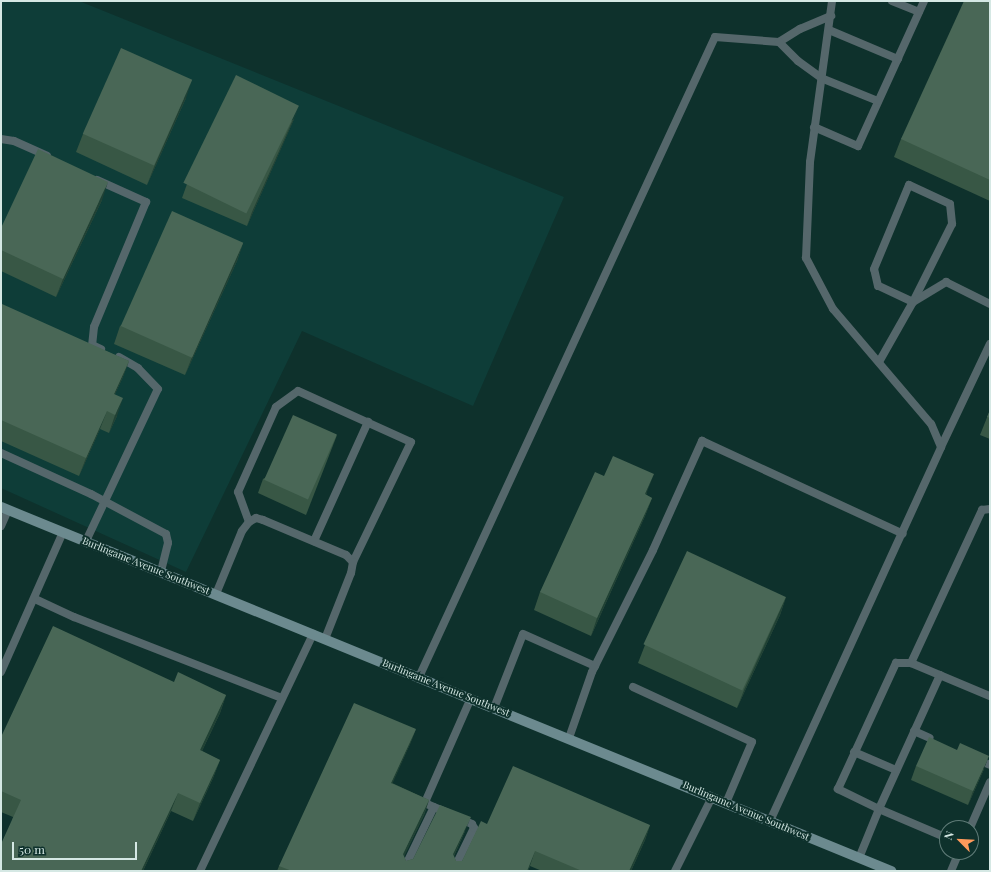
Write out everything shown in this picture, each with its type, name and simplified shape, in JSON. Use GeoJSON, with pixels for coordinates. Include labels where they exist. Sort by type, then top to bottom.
{"type":"FeatureCollection","features":[{"type":"Feature","properties":{"kind":"street","name":"Burlingame Avenue Southwest"},"geometry":{"type":"LineString","coordinates":[[5,508],[726,802],[891,871]]}},
{"type":"Feature","properties":{"kind":"lane"},"geometry":{"type":"LineString","coordinates":[[832,1],[830,30],[814,127],[806,258],[833,310],[931,424],[941,447]]}},
{"type":"Feature","properties":{"kind":"lane"},"geometry":{"type":"LineString","coordinates":[[892,1],[919,12]]}},
{"type":"Feature","properties":{"kind":"lane"},"geometry":{"type":"LineString","coordinates":[[814,127],[858,146],[924,1]]}},
{"type":"Feature","properties":{"kind":"lane"},"geometry":{"type":"LineString","coordinates":[[419,677],[715,37],[779,42],[800,29],[831,16]]}},
{"type":"Feature","properties":{"kind":"lane"},"geometry":{"type":"LineString","coordinates":[[830,30],[898,59]]}},
{"type":"Feature","properties":{"kind":"lane"},"geometry":{"type":"LineString","coordinates":[[779,42],[798,61],[821,78],[878,101]]}},
{"type":"Feature","properties":{"kind":"lane"},"geometry":{"type":"LineString","coordinates":[[1,138],[14,141],[55,160]]}},
{"type":"Feature","properties":{"kind":"lane"},"geometry":{"type":"LineString","coordinates":[[86,541],[158,389],[133,364],[92,345],[94,327],[146,202],[90,176]]}},
{"type":"Feature","properties":{"kind":"lane"},"geometry":{"type":"LineString","coordinates":[[879,362],[913,302],[952,224],[950,204],[909,185],[874,269],[878,286],[913,302]]}},
{"type":"Feature","properties":{"kind":"lane"},"geometry":{"type":"LineString","coordinates":[[913,302],[946,282],[990,304]]}},
{"type":"Feature","properties":{"kind":"lane"},"geometry":{"type":"LineString","coordinates":[[770,821],[903,534],[941,447],[990,344]]}},
{"type":"Feature","properties":{"kind":"lane"},"geometry":{"type":"LineString","coordinates":[[249,522],[238,492],[276,406],[298,391],[411,442],[353,562],[351,573],[326,639]]}},
{"type":"Feature","properties":{"kind":"lane"},"geometry":{"type":"LineString","coordinates":[[314,541],[368,422]]}},
{"type":"Feature","properties":{"kind":"lane"},"geometry":{"type":"LineString","coordinates":[[569,738],[595,666],[653,550],[702,441],[903,534]]}},
{"type":"Feature","properties":{"kind":"lane"},"geometry":{"type":"LineString","coordinates":[[1,453],[91,494],[104,503],[166,534],[168,543],[161,572]]}},
{"type":"Feature","properties":{"kind":"lane"},"geometry":{"type":"LineString","coordinates":[[1,526],[5,508]]}},
{"type":"Feature","properties":{"kind":"lane"},"geometry":{"type":"LineString","coordinates":[[911,663],[982,510],[990,509]]}},
{"type":"Feature","properties":{"kind":"lane"},"geometry":{"type":"LineString","coordinates":[[216,594],[242,531],[249,522],[256,518],[346,555],[353,562]]}},
{"type":"Feature","properties":{"kind":"lane"},"geometry":{"type":"LineString","coordinates":[[1,672],[64,532]]}},
{"type":"Feature","properties":{"kind":"lane"},"geometry":{"type":"LineString","coordinates":[[35,598],[74,617],[282,698]]}},
{"type":"Feature","properties":{"kind":"lane"},"geometry":{"type":"LineString","coordinates":[[200,871],[313,634]]}},
{"type":"Feature","properties":{"kind":"lane"},"geometry":{"type":"LineString","coordinates":[[494,708],[523,634],[595,666]]}},
{"type":"Feature","properties":{"kind":"lane"},"geometry":{"type":"LineString","coordinates":[[939,835],[838,790],[854,752],[896,663],[911,663],[990,696]]}},
{"type":"Feature","properties":{"kind":"lane"},"geometry":{"type":"LineString","coordinates":[[859,858],[896,770],[940,675]]}},
{"type":"Feature","properties":{"kind":"lane"},"geometry":{"type":"LineString","coordinates":[[633,688],[752,742],[726,802]]}},
{"type":"Feature","properties":{"kind":"lane"},"geometry":{"type":"LineString","coordinates":[[453,871],[474,826],[434,807],[426,800],[471,698]]}},
{"type":"Feature","properties":{"kind":"lane"},"geometry":{"type":"LineString","coordinates":[[914,731],[930,738]]}},
{"type":"Feature","properties":{"kind":"lane"},"geometry":{"type":"LineString","coordinates":[[854,752],[896,770]]}},
{"type":"Feature","properties":{"kind":"lane"},"geometry":{"type":"LineString","coordinates":[[970,756],[990,765]]}},
{"type":"Feature","properties":{"kind":"lane"},"geometry":{"type":"LineString","coordinates":[[973,820],[990,782]]}},
{"type":"Feature","properties":{"kind":"lane"},"geometry":{"type":"LineString","coordinates":[[675,871],[712,797]]}},
{"type":"Feature","properties":{"kind":"lane"},"geometry":{"type":"LineString","coordinates":[[403,871],[434,807]]}},
{"type":"Feature","properties":{"kind":"lane"},"geometry":{"type":"LineString","coordinates":[[951,871],[956,860]]}},
{"type":"Feature","properties":{"kind":"shaded area"},"geometry":{"type":"Polygon","coordinates":[[[1,1],[79,1],[564,197],[473,406],[302,331],[186,572],[1,488],[1,1]]]}},
{"type":"Feature","properties":{"kind":"building"},"geometry":{"type":"Polygon","coordinates":[[[964,1],[990,1],[990,180],[901,139],[964,1]]]}},
{"type":"Feature","properties":{"kind":"building"},"geometry":{"type":"Polygon","coordinates":[[[121,48],[192,80],[154,166],[83,134],[121,48]]]}},
{"type":"Feature","properties":{"kind":"building"},"geometry":{"type":"Polygon","coordinates":[[[236,75],[299,106],[246,214],[183,183],[236,75]]]}},
{"type":"Feature","properties":{"kind":"building"},"geometry":{"type":"Polygon","coordinates":[[[38,149],[108,182],[63,279],[1,250],[1,228],[38,149]]]}},
{"type":"Feature","properties":{"kind":"building"},"geometry":{"type":"Polygon","coordinates":[[[172,211],[243,243],[192,358],[121,326],[172,211]]]}},
{"type":"Feature","properties":{"kind":"building"},"geometry":{"type":"Polygon","coordinates":[[[2,304],[129,361],[114,394],[123,398],[115,415],[107,411],[86,458],[1,420],[2,304]]]}},
{"type":"Feature","properties":{"kind":"building"},"geometry":{"type":"Polygon","coordinates":[[[990,410],[990,418],[987,417],[990,410]]]}},
{"type":"Feature","properties":{"kind":"building"},"geometry":{"type":"Polygon","coordinates":[[[293,415],[337,435],[308,499],[264,480],[293,415]]]}},
{"type":"Feature","properties":{"kind":"building"},"geometry":{"type":"Polygon","coordinates":[[[613,456],[654,474],[645,494],[652,498],[597,618],[540,592],[595,472],[604,476],[613,456]]]}},
{"type":"Feature","properties":{"kind":"building"},"geometry":{"type":"Polygon","coordinates":[[[687,551],[786,597],[742,690],[643,644],[687,551]]]}},
{"type":"Feature","properties":{"kind":"building"},"geometry":{"type":"Polygon","coordinates":[[[53,626],[174,682],[178,672],[226,695],[200,750],[220,760],[200,803],[178,793],[141,871],[1,871],[1,844],[21,800],[1,791],[1,737],[53,626]]]}},
{"type":"Feature","properties":{"kind":"building"},"geometry":{"type":"Polygon","coordinates":[[[354,703],[416,729],[391,783],[429,800],[403,854],[406,861],[413,859],[440,805],[471,817],[453,854],[456,861],[462,861],[481,821],[487,824],[513,766],[650,825],[629,871],[582,871],[535,851],[527,871],[292,871],[279,866],[354,703]]]}},
{"type":"Feature","properties":{"kind":"building"},"geometry":{"type":"Polygon","coordinates":[[[929,737],[957,750],[960,743],[989,756],[973,791],[916,766],[929,737]]]}}]}
